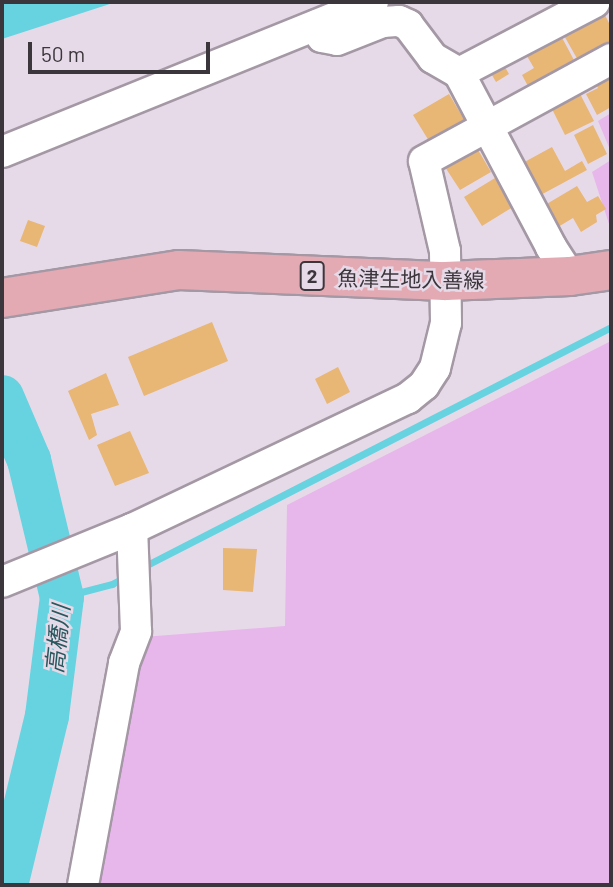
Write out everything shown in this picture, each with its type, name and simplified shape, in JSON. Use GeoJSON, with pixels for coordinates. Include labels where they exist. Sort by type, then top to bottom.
{"type":"FeatureCollection","features":[{"type":"Feature","properties":{"kind":"main road","name":"魚津生地入善線"},"geometry":{"type":"LineString","coordinates":[[9,296],[179,270],[445,281],[570,276],[611,270]]}},
{"type":"Feature","properties":{"kind":"street"},"geometry":{"type":"LineString","coordinates":[[2,152],[373,2]]}},
{"type":"Feature","properties":{"kind":"street"},"geometry":{"type":"LineString","coordinates":[[459,73],[595,2]]}},
{"type":"Feature","properties":{"kind":"street"},"geometry":{"type":"LineString","coordinates":[[317,25],[322,37],[337,40],[383,22],[399,21],[408,25],[433,58],[459,73],[551,247],[570,276]]}},
{"type":"Feature","properties":{"kind":"street"},"geometry":{"type":"LineString","coordinates":[[2,582],[121,533],[408,398],[424,385],[435,368],[446,323],[445,251],[424,161],[611,59]]}},
{"type":"Feature","properties":{"kind":"street"},"geometry":{"type":"LineString","coordinates":[[83,885],[124,663],[136,631],[121,533]]}},
{"type":"Feature","properties":{"kind":"shaded area"},"geometry":{"type":"Polygon","coordinates":[[[611,113],[611,152],[598,121],[611,113]]]}},
{"type":"Feature","properties":{"kind":"shaded area"},"geometry":{"type":"Polygon","coordinates":[[[611,160],[611,230],[592,172],[611,160]]]}},
{"type":"Feature","properties":{"kind":"shaded area"},"geometry":{"type":"Polygon","coordinates":[[[611,341],[611,885],[91,885],[143,637],[285,626],[287,505],[611,341]]]}},
{"type":"Feature","properties":{"kind":"water"},"geometry":{"type":"Polygon","coordinates":[[[2,2],[116,2],[2,39],[2,2]]]}},
{"type":"Feature","properties":{"kind":"building"},"geometry":{"type":"Polygon","coordinates":[[[602,9],[611,27],[611,44],[579,62],[562,32],[602,9]]]}},
{"type":"Feature","properties":{"kind":"building"},"geometry":{"type":"Polygon","coordinates":[[[559,32],[575,62],[529,88],[522,75],[534,68],[524,51],[559,32]]]}},
{"type":"Feature","properties":{"kind":"building"},"geometry":{"type":"Polygon","coordinates":[[[502,62],[509,74],[496,82],[489,70],[502,62]]]}},
{"type":"Feature","properties":{"kind":"building"},"geometry":{"type":"Polygon","coordinates":[[[607,71],[611,80],[611,107],[597,115],[586,94],[598,88],[593,78],[607,71]]]}},
{"type":"Feature","properties":{"kind":"building"},"geometry":{"type":"Polygon","coordinates":[[[577,88],[594,121],[565,135],[549,103],[577,88]]]}},
{"type":"Feature","properties":{"kind":"building"},"geometry":{"type":"Polygon","coordinates":[[[449,94],[465,121],[429,141],[413,115],[449,94]]]}},
{"type":"Feature","properties":{"kind":"building"},"geometry":{"type":"Polygon","coordinates":[[[593,125],[607,154],[588,164],[574,135],[593,125]]]}},
{"type":"Feature","properties":{"kind":"building"},"geometry":{"type":"Polygon","coordinates":[[[474,143],[491,172],[460,190],[443,164],[474,143]]]}},
{"type":"Feature","properties":{"kind":"building"},"geometry":{"type":"Polygon","coordinates":[[[552,147],[565,171],[582,161],[587,170],[537,197],[519,165],[552,147]]]}},
{"type":"Feature","properties":{"kind":"building"},"geometry":{"type":"Polygon","coordinates":[[[495,178],[513,207],[482,226],[464,197],[495,178]]]}},
{"type":"Feature","properties":{"kind":"building"},"geometry":{"type":"Polygon","coordinates":[[[577,186],[587,202],[598,196],[606,209],[596,215],[597,222],[581,232],[573,218],[558,227],[545,205],[577,186]]]}},
{"type":"Feature","properties":{"kind":"building"},"geometry":{"type":"Polygon","coordinates":[[[28,220],[45,226],[37,247],[20,241],[28,220]]]}},
{"type":"Feature","properties":{"kind":"building"},"geometry":{"type":"Polygon","coordinates":[[[212,322],[228,361],[144,396],[128,357],[212,322]]]}},
{"type":"Feature","properties":{"kind":"building"},"geometry":{"type":"Polygon","coordinates":[[[338,367],[350,392],[327,404],[315,379],[338,367]]]}},
{"type":"Feature","properties":{"kind":"building"},"geometry":{"type":"Polygon","coordinates":[[[106,373],[119,405],[91,414],[97,435],[89,440],[68,391],[106,373]]]}},
{"type":"Feature","properties":{"kind":"building"},"geometry":{"type":"Polygon","coordinates":[[[130,431],[149,473],[115,486],[97,445],[130,431]]]}},
{"type":"Feature","properties":{"kind":"building"},"geometry":{"type":"Polygon","coordinates":[[[223,548],[257,549],[253,592],[223,590],[223,548]]]}},
{"type":"Feature","properties":{"kind":"waterway"},"geometry":{"type":"LineString","coordinates":[[141,568],[611,327]]}},
{"type":"Feature","properties":{"kind":"waterway","name":"高橋川"},"geometry":{"type":"LineString","coordinates":[[2,397],[29,460],[62,597],[47,716],[6,885]]}},
{"type":"Feature","properties":{"kind":"waterway"},"geometry":{"type":"LineString","coordinates":[[62,597],[112,584],[125,577]]}}]}
